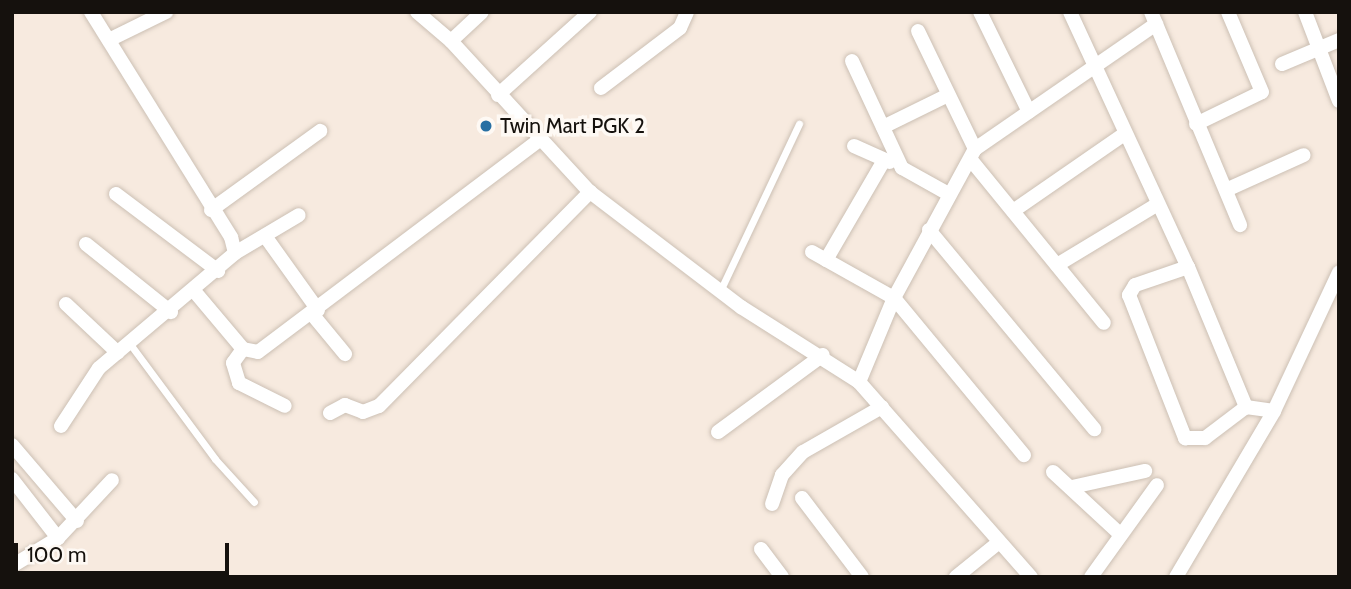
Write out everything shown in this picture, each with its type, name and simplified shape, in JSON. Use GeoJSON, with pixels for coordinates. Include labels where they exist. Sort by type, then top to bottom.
{"type":"FeatureCollection","features":[{"type":"Feature","properties":{"kind":"street"},"geometry":{"type":"LineString","coordinates":[[91,12],[211,210],[231,237],[235,253]]}},
{"type":"Feature","properties":{"kind":"street"},"geometry":{"type":"LineString","coordinates":[[109,40],[166,12]]}},
{"type":"Feature","properties":{"kind":"street"},"geometry":{"type":"LineString","coordinates":[[417,12],[451,41],[539,140],[590,192],[720,291],[823,355],[859,382],[1031,577]]}},
{"type":"Feature","properties":{"kind":"street"},"geometry":{"type":"LineString","coordinates":[[451,41],[482,12]]}},
{"type":"Feature","properties":{"kind":"street"},"geometry":{"type":"LineString","coordinates":[[498,95],[590,12]]}},
{"type":"Feature","properties":{"kind":"street"},"geometry":{"type":"LineString","coordinates":[[601,88],[680,28],[687,12]]}},
{"type":"Feature","properties":{"kind":"street"},"geometry":{"type":"LineString","coordinates":[[980,12],[1029,112]]}},
{"type":"Feature","properties":{"kind":"street"},"geometry":{"type":"LineString","coordinates":[[1070,12],[1156,205],[1188,267],[1246,407]]}},
{"type":"Feature","properties":{"kind":"street"},"geometry":{"type":"LineString","coordinates":[[1196,124],[1262,92],[1228,12]]}},
{"type":"Feature","properties":{"kind":"street"},"geometry":{"type":"LineString","coordinates":[[1305,12],[1339,101]]}},
{"type":"Feature","properties":{"kind":"street"},"geometry":{"type":"LineString","coordinates":[[859,382],[894,298],[947,194],[973,154],[1153,18],[1240,225]]}},
{"type":"Feature","properties":{"kind":"street"},"geometry":{"type":"LineString","coordinates":[[918,31],[973,154],[1013,211],[1104,323]]}},
{"type":"Feature","properties":{"kind":"street"},"geometry":{"type":"LineString","coordinates":[[1282,64],[1339,40]]}},
{"type":"Feature","properties":{"kind":"street"},"geometry":{"type":"LineString","coordinates":[[852,61],[899,162],[947,194]]}},
{"type":"Feature","properties":{"kind":"street"},"geometry":{"type":"LineString","coordinates":[[883,127],[948,95]]}},
{"type":"Feature","properties":{"kind":"street"},"geometry":{"type":"LineString","coordinates":[[211,210],[320,131]]}},
{"type":"Feature","properties":{"kind":"street"},"geometry":{"type":"LineString","coordinates":[[1013,211],[1124,134]]}},
{"type":"Feature","properties":{"kind":"street"},"geometry":{"type":"LineString","coordinates":[[195,292],[243,349],[258,352],[315,312],[455,199],[539,140]]}},
{"type":"Feature","properties":{"kind":"street"},"geometry":{"type":"LineString","coordinates":[[854,146],[883,162],[899,162]]}},
{"type":"Feature","properties":{"kind":"street"},"geometry":{"type":"LineString","coordinates":[[1226,190],[1304,155]]}},
{"type":"Feature","properties":{"kind":"street"},"geometry":{"type":"LineString","coordinates":[[826,260],[883,162]]}},
{"type":"Feature","properties":{"kind":"street"},"geometry":{"type":"LineString","coordinates":[[330,414],[345,405],[363,412],[379,406],[590,192]]}},
{"type":"Feature","properties":{"kind":"street"},"geometry":{"type":"LineString","coordinates":[[116,194],[218,271]]}},
{"type":"Feature","properties":{"kind":"street"},"geometry":{"type":"LineString","coordinates":[[1057,265],[1156,205]]}},
{"type":"Feature","properties":{"kind":"street"},"geometry":{"type":"LineString","coordinates":[[61,426],[94,375],[118,353],[195,292],[235,253],[299,215]]}},
{"type":"Feature","properties":{"kind":"street"},"geometry":{"type":"LineString","coordinates":[[929,230],[1094,429]]}},
{"type":"Feature","properties":{"kind":"street"},"geometry":{"type":"LineString","coordinates":[[265,236],[345,354]]}},
{"type":"Feature","properties":{"kind":"street"},"geometry":{"type":"LineString","coordinates":[[86,244],[171,312]]}},
{"type":"Feature","properties":{"kind":"street"},"geometry":{"type":"LineString","coordinates":[[811,252],[894,298],[1024,455]]}},
{"type":"Feature","properties":{"kind":"street"},"geometry":{"type":"LineString","coordinates":[[1188,267],[1135,285],[1129,295],[1185,438],[1205,438],[1246,407],[1274,411]]}},
{"type":"Feature","properties":{"kind":"street"},"geometry":{"type":"LineString","coordinates":[[1176,577],[1274,411],[1337,280]]}},
{"type":"Feature","properties":{"kind":"street"},"geometry":{"type":"LineString","coordinates":[[66,304],[118,353]]}},
{"type":"Feature","properties":{"kind":"street"},"geometry":{"type":"LineString","coordinates":[[243,349],[233,363],[239,383],[285,406]]}},
{"type":"Feature","properties":{"kind":"street"},"geometry":{"type":"LineString","coordinates":[[718,432],[823,355]]}},
{"type":"Feature","properties":{"kind":"street"},"geometry":{"type":"LineString","coordinates":[[772,504],[782,475],[803,452],[882,407]]}},
{"type":"Feature","properties":{"kind":"street"},"geometry":{"type":"LineString","coordinates":[[12,445],[77,521]]}},
{"type":"Feature","properties":{"kind":"street"},"geometry":{"type":"LineString","coordinates":[[1072,487],[1145,471]]}},
{"type":"Feature","properties":{"kind":"street"},"geometry":{"type":"LineString","coordinates":[[1053,472],[1120,534]]}},
{"type":"Feature","properties":{"kind":"street"},"geometry":{"type":"LineString","coordinates":[[12,479],[58,538]]}},
{"type":"Feature","properties":{"kind":"street"},"geometry":{"type":"LineString","coordinates":[[12,566],[58,538],[77,521],[112,480]]}},
{"type":"Feature","properties":{"kind":"street"},"geometry":{"type":"LineString","coordinates":[[1091,577],[1157,485]]}},
{"type":"Feature","properties":{"kind":"street"},"geometry":{"type":"LineString","coordinates":[[802,498],[862,577]]}},
{"type":"Feature","properties":{"kind":"street"},"geometry":{"type":"LineString","coordinates":[[956,577],[999,542]]}},
{"type":"Feature","properties":{"kind":"street"},"geometry":{"type":"LineString","coordinates":[[761,549],[782,577]]}},
{"type":"Feature","properties":{"kind":"lane"},"geometry":{"type":"LineString","coordinates":[[720,291],[799,124]]}},
{"type":"Feature","properties":{"kind":"lane"},"geometry":{"type":"LineString","coordinates":[[130,344],[215,459],[254,502]]}},
{"type":"Feature","properties":{"kind":"place","name":"Twin Mart PGK 2"},"geometry":{"type":"Point","coordinates":[486,126]}}]}
